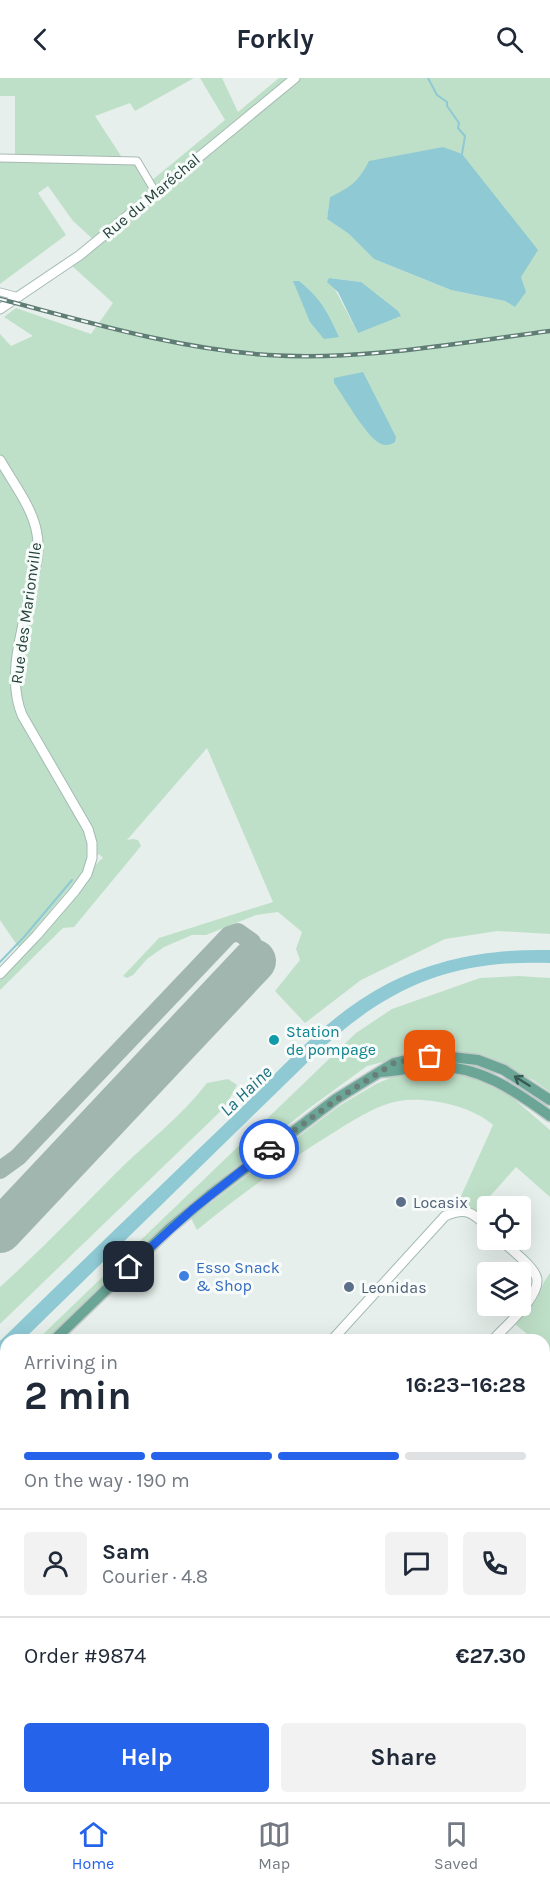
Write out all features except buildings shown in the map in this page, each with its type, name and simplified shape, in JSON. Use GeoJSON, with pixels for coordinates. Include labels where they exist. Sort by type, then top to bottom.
{"type":"FeatureCollection","features":[{"type":"Feature","properties":{"kind":"main road"},"geometry":{"type":"LineString","coordinates":[[60,1334],[169,1229],[210,1195],[336,1100],[394,1063],[418,1057],[466,1058],[504,1070],[550,1100]]}},
{"type":"Feature","properties":{"kind":"main road"},"geometry":{"type":"LineString","coordinates":[[382,1072],[434,1066],[470,1070],[502,1083],[550,1116]]}},
{"type":"Feature","properties":{"kind":"street","name":"Rue du Maréchal"},"geometry":{"type":"LineString","coordinates":[[0,309],[80,255],[295,78]]}},
{"type":"Feature","properties":{"kind":"street"},"geometry":{"type":"LineString","coordinates":[[0,158],[137,161],[156,193]]}},
{"type":"Feature","properties":{"kind":"street"},"geometry":{"type":"LineString","coordinates":[[0,292],[19,297]]}},
{"type":"Feature","properties":{"kind":"street","name":"Rue des Marionville"},"geometry":{"type":"LineString","coordinates":[[0,460],[31,514],[38,537],[38,559],[15,670],[16,699],[22,715],[88,829],[92,851],[88,870],[80,885],[0,974]]}},
{"type":"Feature","properties":{"kind":"street"},"geometry":{"type":"LineString","coordinates":[[337,1334],[445,1216],[456,1211],[465,1211],[477,1217]]}},
{"type":"Feature","properties":{"kind":"street"},"geometry":{"type":"LineString","coordinates":[[499,1334],[532,1298],[538,1283],[535,1273],[511,1250]]}},
{"type":"Feature","properties":{"kind":"green space"},"geometry":{"type":"Polygon","coordinates":[[[0,78],[194,78],[135,111],[130,103],[95,116],[123,159],[15,156],[15,96],[0,96],[0,78]]]}},
{"type":"Feature","properties":{"kind":"green space"},"geometry":{"type":"Polygon","coordinates":[[[200,78],[222,78],[238,112],[279,78],[288,78],[158,187],[151,181],[225,120],[200,78]]]}},
{"type":"Feature","properties":{"kind":"green space"},"geometry":{"type":"Polygon","coordinates":[[[298,78],[550,78],[550,934],[497,931],[445,939],[361,980],[305,1023],[275,991],[300,960],[296,949],[302,932],[278,912],[256,915],[206,935],[192,935],[164,947],[147,959],[133,975],[127,978],[123,976],[159,938],[273,902],[207,748],[127,840],[138,840],[141,846],[74,927],[63,928],[0,990],[0,980],[65,910],[85,885],[97,863],[103,858],[99,854],[19,948],[0,920],[0,334],[11,346],[33,336],[4,317],[16,308],[91,334],[113,303],[71,265],[298,78]],[[361,176],[350,188],[330,197],[327,219],[349,234],[374,259],[451,290],[505,301],[515,307],[361,176]],[[329,278],[358,333],[361,282],[329,278]]]}},
{"type":"Feature","properties":{"kind":"green space"},"geometry":{"type":"Polygon","coordinates":[[[0,160],[136,162],[152,191],[94,240],[73,221],[48,186],[38,193],[66,235],[0,284],[0,160]]]}},
{"type":"Feature","properties":{"kind":"green space"},"geometry":{"type":"Polygon","coordinates":[[[518,976],[550,978],[550,1092],[533,1080],[483,1057],[428,1051],[367,1066],[308,1109],[217,1182],[168,1224],[52,1334],[43,1334],[356,1033],[392,1009],[480,978],[518,976]]]}},
{"type":"Feature","properties":{"kind":"green space"},"geometry":{"type":"Polygon","coordinates":[[[441,1069],[462,1071],[499,1086],[550,1130],[550,1197],[516,1167],[490,1196],[477,1196],[476,1212],[466,1205],[457,1205],[493,1125],[475,1113],[453,1105],[407,1100],[379,1107],[344,1126],[265,1178],[197,1230],[191,1218],[339,1106],[376,1084],[402,1073],[441,1069]]]}},
{"type":"Feature","properties":{"kind":"green space"},"geometry":{"type":"Polygon","coordinates":[[[228,1079],[237,1085],[225,1107],[0,1324],[0,1287],[175,1119],[207,1083],[228,1079]]]}},
{"type":"Feature","properties":{"kind":"green space"},"geometry":{"type":"Polygon","coordinates":[[[550,1273],[550,1334],[527,1334],[515,1324],[522,1316],[531,1316],[531,1306],[550,1273]]]}},
{"type":"Feature","properties":{"kind":"water"},"geometry":{"type":"Polygon","coordinates":[[[443,147],[462,154],[538,250],[521,277],[526,292],[515,307],[505,301],[451,290],[374,259],[349,234],[327,219],[330,197],[353,183],[369,161],[443,147]]]}},
{"type":"Feature","properties":{"kind":"water"},"geometry":{"type":"Polygon","coordinates":[[[329,278],[361,282],[398,311],[401,316],[358,333],[338,292],[327,282],[329,278]]]}},
{"type":"Feature","properties":{"kind":"water"},"geometry":{"type":"Polygon","coordinates":[[[293,281],[299,281],[318,300],[339,337],[324,339],[310,322],[293,281]]]}},
{"type":"Feature","properties":{"kind":"water"},"geometry":{"type":"Polygon","coordinates":[[[363,372],[396,437],[392,444],[381,444],[369,434],[334,383],[334,378],[363,372]]]}},
{"type":"Feature","properties":{"kind":"water"},"geometry":{"type":"Polygon","coordinates":[[[550,950],[550,963],[481,966],[450,973],[393,996],[366,1013],[313,1057],[29,1334],[7,1334],[305,1044],[344,1011],[387,984],[427,967],[467,956],[550,950]]]}},
{"type":"Feature","properties":{"kind":"waterway"},"geometry":{"type":"LineString","coordinates":[[428,78],[437,95],[447,102],[447,106],[459,123],[458,128],[465,136],[462,154]]}},
{"type":"Feature","properties":{"kind":"waterway"},"geometry":{"type":"LineString","coordinates":[[0,962],[72,880]]}},
{"type":"Feature","properties":{"kind":"taxiway"},"geometry":{"type":"LineString","coordinates":[[0,1170],[18,1157],[229,935],[238,932],[252,942],[257,955],[254,961]]}},
{"type":"Feature","properties":{"kind":"runway"},"geometry":{"type":"LineString","coordinates":[[0,1231],[254,961]]}},
{"type":"Feature","properties":{"kind":"railway"},"geometry":{"type":"LineString","coordinates":[[0,299],[166,341],[268,355],[374,353],[550,331]]}},
{"type":"Feature","properties":{"kind":"way so far"},"geometry":{"type":"LineString","coordinates":[[269,1149],[352,1088],[394,1063],[430,1056]]}},
{"type":"Feature","properties":{"kind":"place","name":"Station de pompage"},"geometry":{"type":"Point","coordinates":[274,1040]}},
{"type":"Feature","properties":{"kind":"place","name":"Locasix"},"geometry":{"type":"Point","coordinates":[401,1202]}},
{"type":"Feature","properties":{"kind":"place","name":"Esso Snack & Shop"},"geometry":{"type":"Point","coordinates":[184,1276]}},
{"type":"Feature","properties":{"kind":"place","name":"Leonidas"},"geometry":{"type":"Point","coordinates":[349,1287]}},
{"type":"Feature","properties":{"kind":"route"},"geometry":{"type":"LineString","coordinates":[[129,1267],[169,1229],[269,1149]]}},
{"type":"Feature","properties":{"kind":"water label","name":"La Haine"},"geometry":{"type":"Point","coordinates":[246,1091]}}]}
